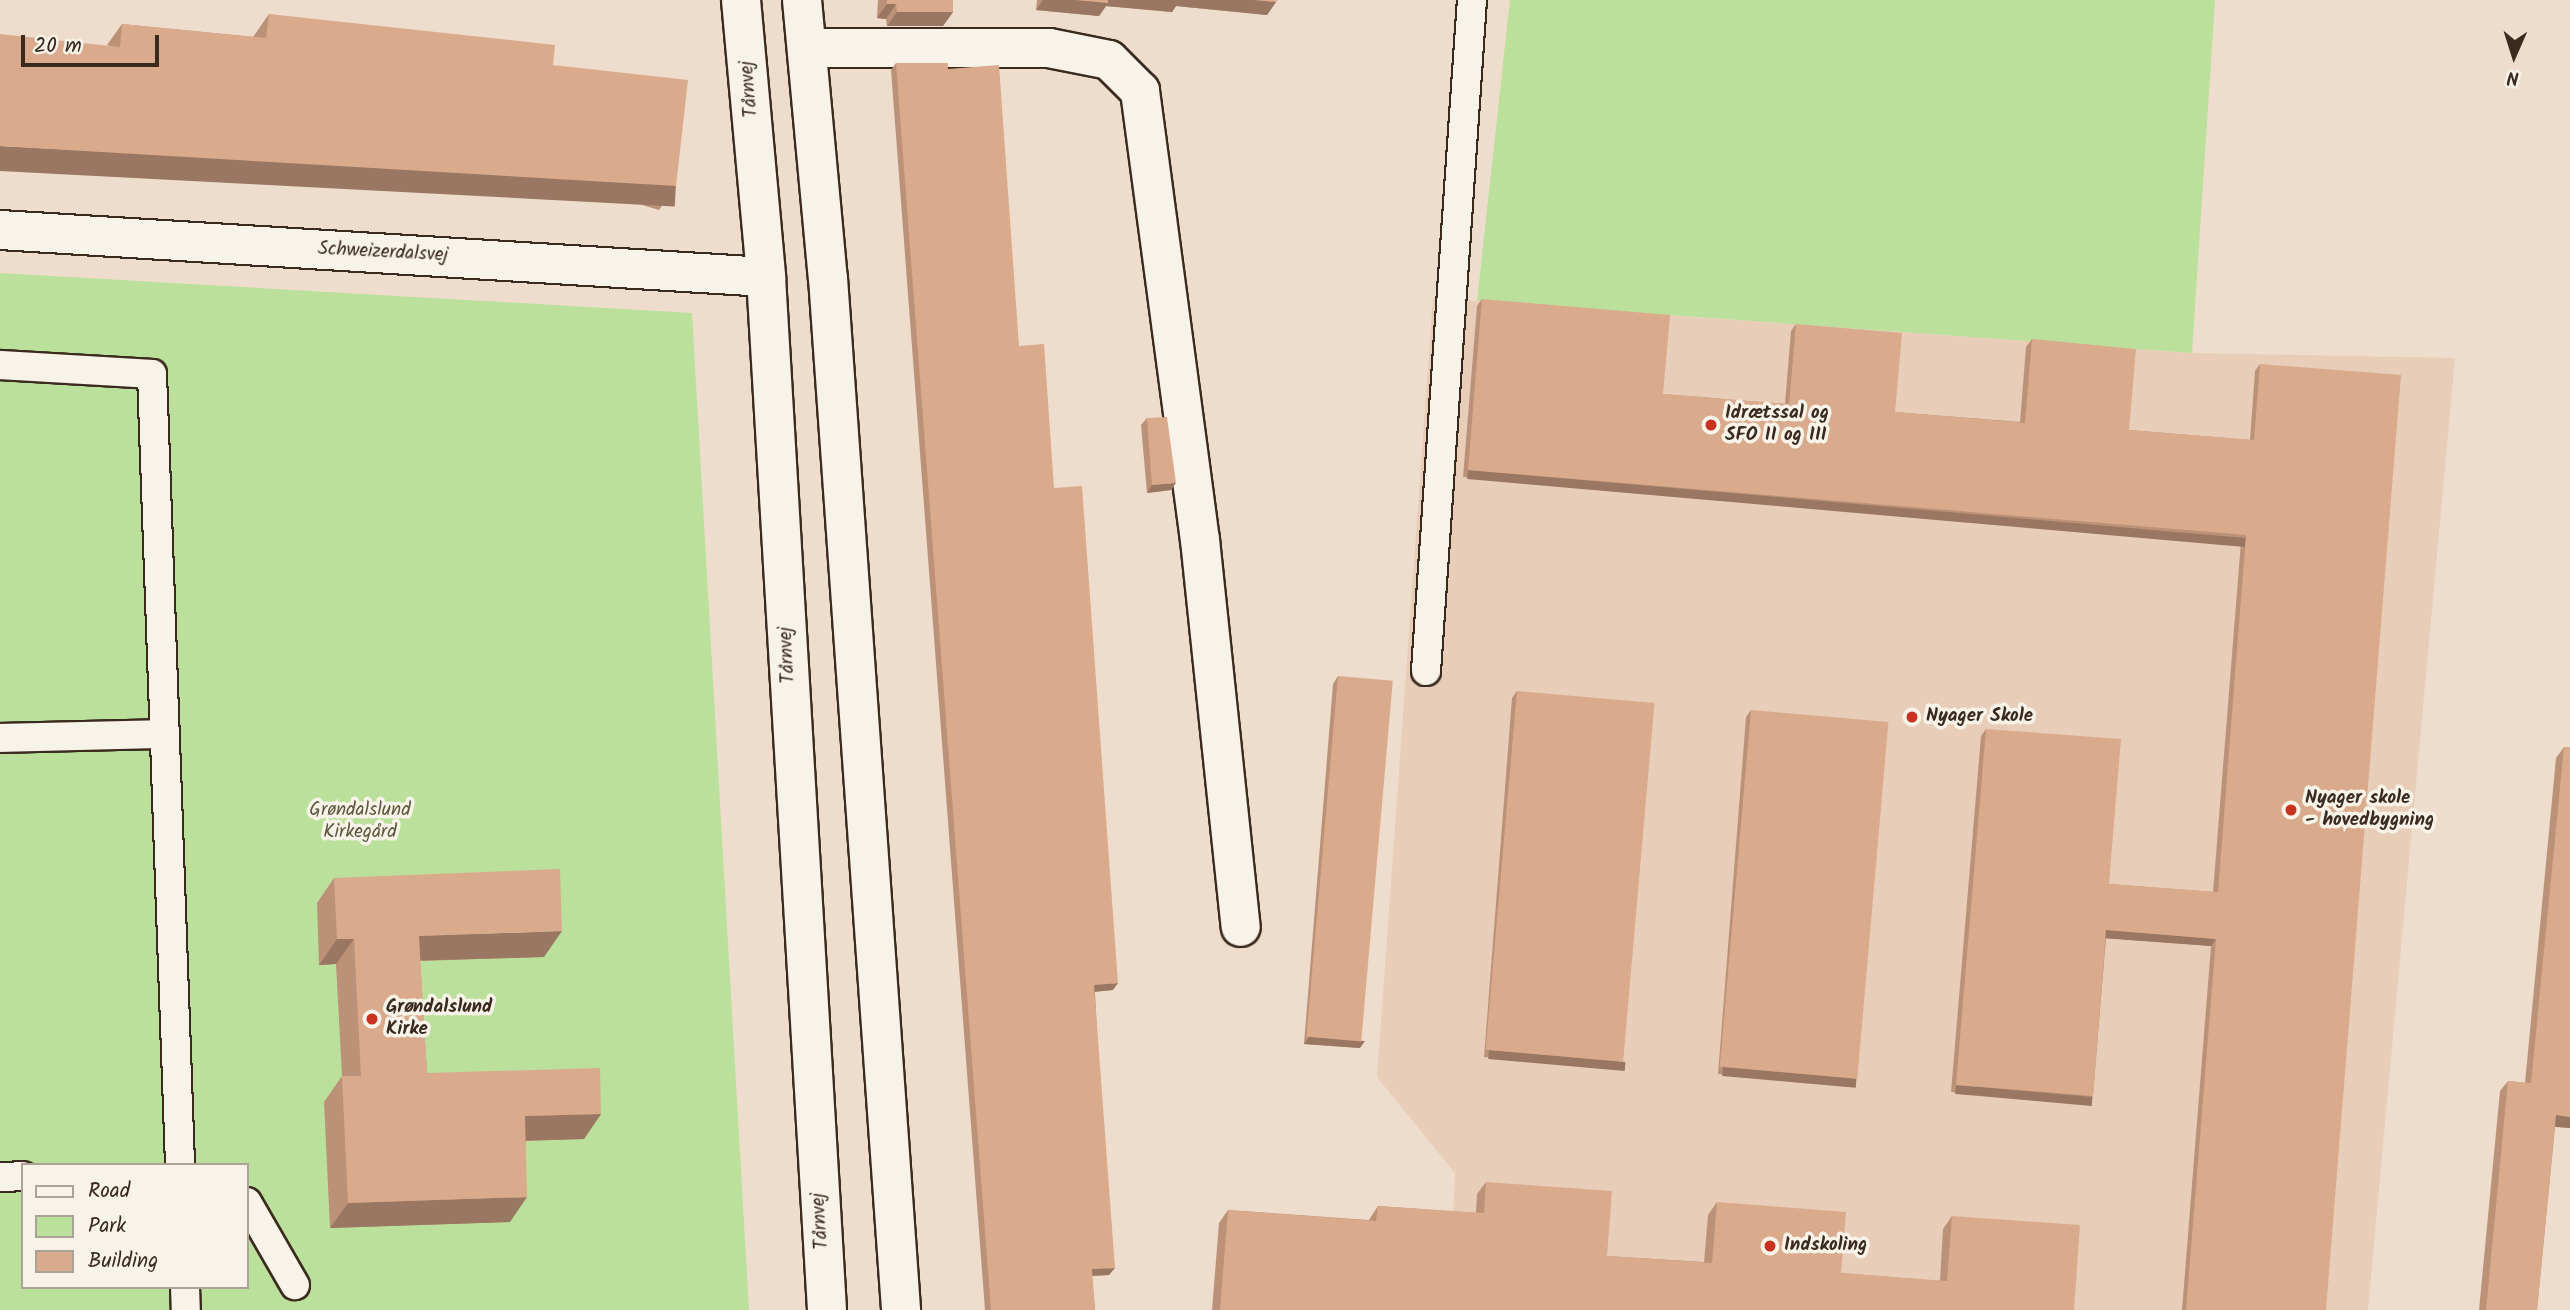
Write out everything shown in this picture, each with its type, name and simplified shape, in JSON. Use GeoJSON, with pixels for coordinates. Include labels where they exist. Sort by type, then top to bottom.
{"type":"FeatureCollection","features":[{"type":"Feature","properties":{"kind":"street","name":"Tårnvej"},"geometry":{"type":"LineString","coordinates":[[741,0],[766,277],[827,1310]]}},
{"type":"Feature","properties":{"kind":"street"},"geometry":{"type":"LineString","coordinates":[[802,0],[901,1310]]}},
{"type":"Feature","properties":{"kind":"street"},"geometry":{"type":"LineString","coordinates":[[807,48],[1049,48],[1109,61],[1140,90],[1200,540],[1241,927]]}},
{"type":"Feature","properties":{"kind":"street","name":"Schweizerdalsvej"},"geometry":{"type":"LineString","coordinates":[[0,230],[766,277]]}},
{"type":"Feature","properties":{"kind":"lane"},"geometry":{"type":"LineString","coordinates":[[1426,671],[1472,0]]}},
{"type":"Feature","properties":{"kind":"lane"},"geometry":{"type":"LineString","coordinates":[[0,365],[152,374],[180,1163]]}},
{"type":"Feature","properties":{"kind":"lane"},"geometry":{"type":"LineString","coordinates":[[0,738],[165,734]]}},
{"type":"Feature","properties":{"kind":"lane"},"geometry":{"type":"LineString","coordinates":[[0,1177],[21,1176]]}},
{"type":"Feature","properties":{"kind":"lane"},"geometry":{"type":"LineString","coordinates":[[248,1204],[295,1285]]}},
{"type":"Feature","properties":{"kind":"lane"},"geometry":{"type":"LineString","coordinates":[[186,1289],[186,1310]]}},
{"type":"Feature","properties":{"kind":"shaded area","name":"Nyager Skole"},"geometry":{"type":"Polygon","coordinates":[[[1433,298],[2192,353],[2455,358],[2368,1310],[1448,1310],[1455,1173],[1377,1077],[1433,298]]]}},
{"type":"Feature","properties":{"kind":"green space"},"geometry":{"type":"Polygon","coordinates":[[[1510,0],[2215,0],[2192,353],[1477,301],[1510,0]]]}},
{"type":"Feature","properties":{"kind":"green space","name":"Grøndalslund Kirkegård"},"geometry":{"type":"Polygon","coordinates":[[[0,273],[692,313],[749,1310],[0,1310],[0,273]]]}},
{"type":"Feature","properties":{"kind":"building"},"geometry":{"type":"Polygon","coordinates":[[[887,0],[953,0],[953,12],[897,12],[896,4],[887,4],[887,0]]]}},
{"type":"Feature","properties":{"kind":"building"},"geometry":{"type":"Polygon","coordinates":[[[1075,0],[1108,0],[1108,3],[1075,0]]]}},
{"type":"Feature","properties":{"kind":"building"},"geometry":{"type":"Polygon","coordinates":[[[269,14],[555,45],[553,65],[688,80],[676,186],[0,146],[0,34],[120,47],[122,24],[266,38],[269,14]]]}},
{"type":"Feature","properties":{"kind":"building"},"geometry":{"type":"Polygon","coordinates":[[[896,63],[948,63],[948,69],[999,65],[1019,346],[1044,344],[1054,488],[1082,486],[1118,983],[1094,985],[1115,1268],[1092,1269],[1095,1310],[991,1310],[896,63]]]}},
{"type":"Feature","properties":{"kind":"building","name":"Nyager skole - hovedbygning"},"geometry":{"type":"Polygon","coordinates":[[[1482,299],[1670,315],[1663,394],[1789,404],[1796,324],[1902,333],[1895,412],[2025,423],[2032,339],[2136,349],[2129,430],[2254,440],[2260,364],[2401,375],[2326,1310],[2186,1310],[2216,939],[2106,930],[2093,1096],[1956,1085],[1986,729],[2121,739],[2109,884],[2218,892],[2246,535],[1468,470],[1482,299]]]}},
{"type":"Feature","properties":{"kind":"building"},"geometry":{"type":"Polygon","coordinates":[[[1167,417],[1176,483],[1152,485],[1147,418],[1167,417]]]}},
{"type":"Feature","properties":{"kind":"building"},"geometry":{"type":"Polygon","coordinates":[[[1338,676],[1393,681],[1361,1041],[1306,1037],[1338,676]]]}},
{"type":"Feature","properties":{"kind":"building"},"geometry":{"type":"Polygon","coordinates":[[[1517,691],[1654,703],[1623,1062],[1486,1050],[1517,691]]]}},
{"type":"Feature","properties":{"kind":"building"},"geometry":{"type":"Polygon","coordinates":[[[1751,710],[1888,722],[1857,1079],[1720,1067],[1751,710]]]}},
{"type":"Feature","properties":{"kind":"building"},"geometry":{"type":"Polygon","coordinates":[[[2564,747],[2570,747],[2570,1117],[2556,1115],[2537,1310],[2486,1310],[2508,1081],[2531,1083],[2564,747]]]}},
{"type":"Feature","properties":{"kind":"building","name":"Grøndalslund Kirke"},"geometry":{"type":"Polygon","coordinates":[[[560,869],[562,931],[419,936],[427,1073],[600,1068],[601,1114],[525,1116],[527,1197],[348,1203],[342,1076],[361,1076],[354,939],[337,939],[334,878],[560,869]]]}},
{"type":"Feature","properties":{"kind":"building"},"geometry":{"type":"Polygon","coordinates":[[[1486,1182],[1612,1191],[1607,1256],[1712,1263],[1717,1202],[1846,1212],[1841,1273],[1947,1281],[1952,1216],[2080,1225],[2074,1310],[1220,1310],[1228,1210],[1376,1221],[1378,1206],[1484,1213],[1486,1182]]]}},
{"type":"Feature","properties":{"kind":"place","name":"Idrætssal og SFO II og III"},"geometry":{"type":"Point","coordinates":[1711,425]}},
{"type":"Feature","properties":{"kind":"place","name":"Nyager Skole"},"geometry":{"type":"Point","coordinates":[1912,717]}},
{"type":"Feature","properties":{"kind":"place","name":"Nyager skole - hovedbygning"},"geometry":{"type":"Point","coordinates":[2291,810]}},
{"type":"Feature","properties":{"kind":"place","name":"Grøndalslund Kirke"},"geometry":{"type":"Point","coordinates":[372,1019]}},
{"type":"Feature","properties":{"kind":"place","name":"Indskoling"},"geometry":{"type":"Point","coordinates":[1770,1246]}}]}
